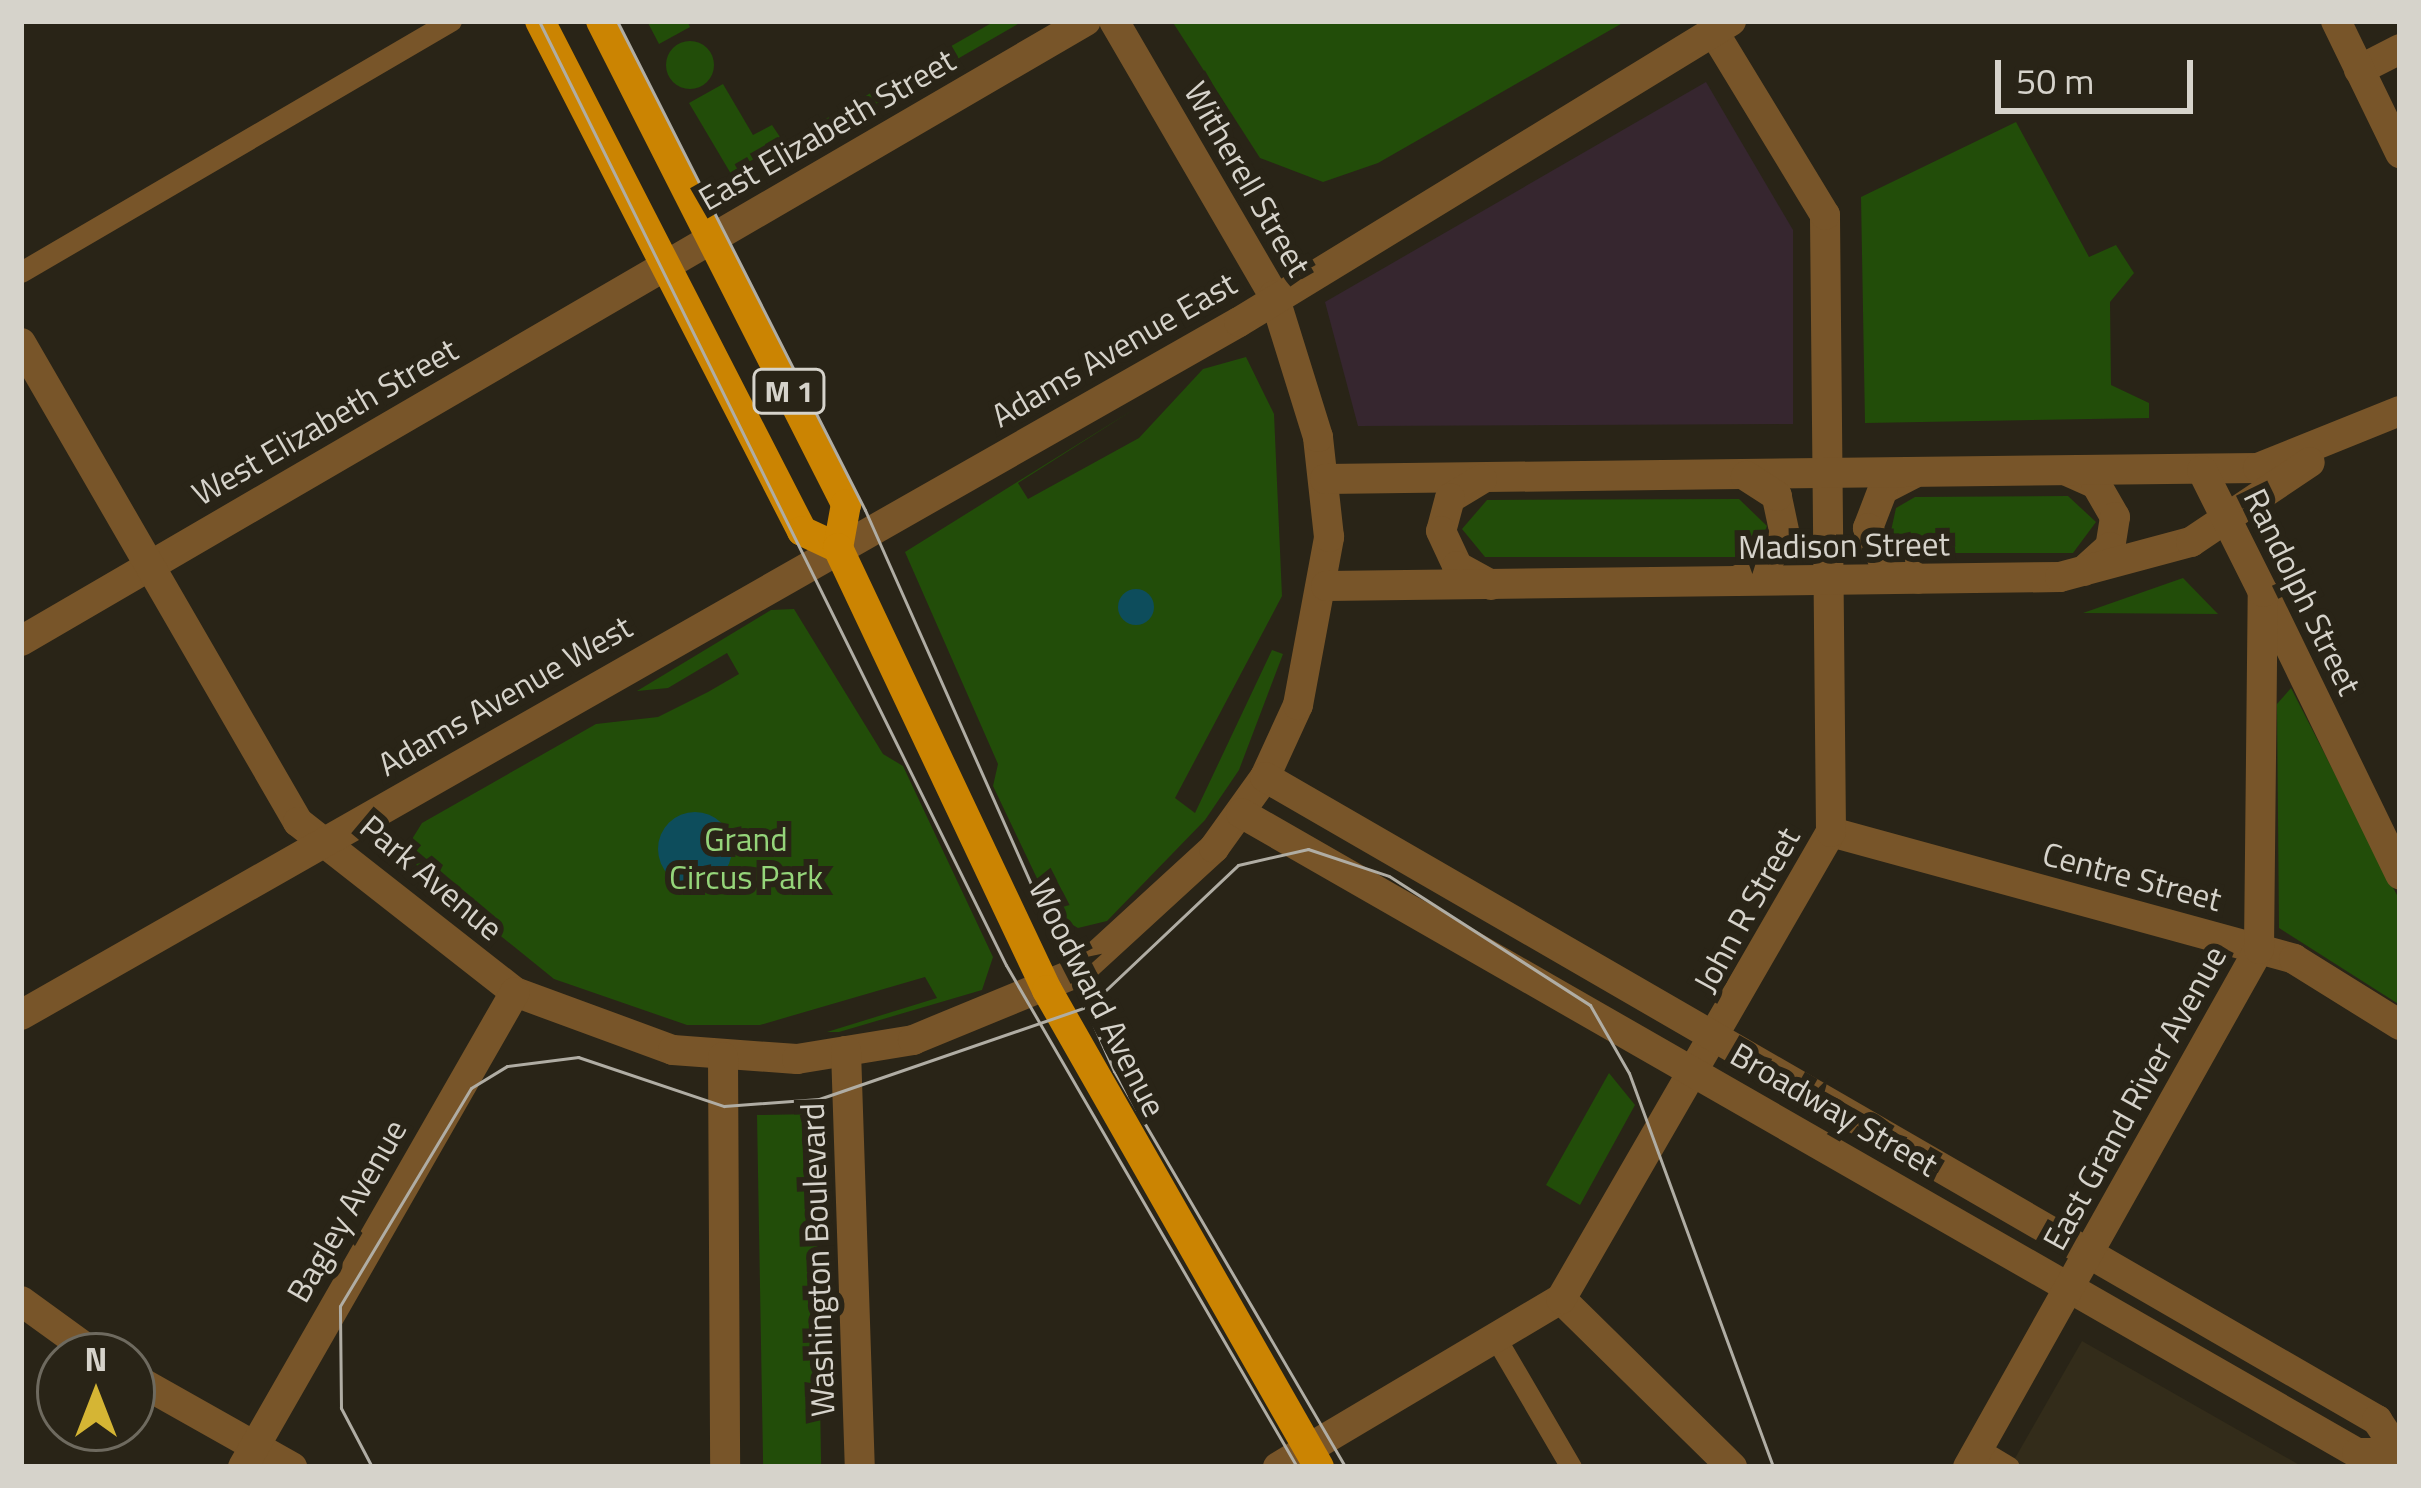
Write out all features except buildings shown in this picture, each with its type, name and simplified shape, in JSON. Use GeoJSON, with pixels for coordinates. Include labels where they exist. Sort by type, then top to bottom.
{"type":"FeatureCollection","features":[{"type":"Feature","properties":{"kind":"main road","name":"Woodward Avenue"},"geometry":{"type":"LineString","coordinates":[[540,21],[802,531],[838,548]]}},
{"type":"Feature","properties":{"kind":"main road","name":"Woodward Avenue"},"geometry":{"type":"LineString","coordinates":[[601,21],[846,504],[838,548],[1047,990],[1313,1458]]}},
{"type":"Feature","properties":{"kind":"street"},"geometry":{"type":"LineString","coordinates":[[21,272],[451,21]]}},
{"type":"Feature","properties":{"kind":"street","name":"East Elizabeth Street"},"geometry":{"type":"LineString","coordinates":[[664,264],[1086,21]]}},
{"type":"Feature","properties":{"kind":"street","name":"Witherell Street"},"geometry":{"type":"LineString","coordinates":[[1047,990],[1110,952],[1240,813],[1265,777],[1298,705],[1326,586],[1324,479],[1274,296],[1114,21]]}},
{"type":"Feature","properties":{"kind":"street"},"geometry":{"type":"LineString","coordinates":[[2336,21],[2400,153]]}},
{"type":"Feature","properties":{"kind":"street","name":"Adams Avenue East"},"geometry":{"type":"LineString","coordinates":[[838,548],[1274,296],[1722,26]]}},
{"type":"Feature","properties":{"kind":"street","name":"John R Street"},"geometry":{"type":"LineString","coordinates":[[1278,1467],[1313,1458],[1561,1298],[1696,1073],[1831,832],[1825,215],[1722,26]]}},
{"type":"Feature","properties":{"kind":"street"},"geometry":{"type":"LineString","coordinates":[[2359,70],[2400,49]]}},
{"type":"Feature","properties":{"kind":"street","name":"West Elizabeth Street"},"geometry":{"type":"LineString","coordinates":[[21,641],[664,264]]}},
{"type":"Feature","properties":{"kind":"street","name":"Park Avenue"},"geometry":{"type":"LineString","coordinates":[[21,343],[291,811],[514,992],[592,1027],[723,1057],[846,1051],[913,1040],[1047,990]]}},
{"type":"Feature","properties":{"kind":"street","name":"Madison Street"},"geometry":{"type":"LineString","coordinates":[[1326,586],[2060,577],[2136,562],[2228,521],[2329,447],[2400,410]]}},
{"type":"Feature","properties":{"kind":"street","name":"Madison Street"},"geometry":{"type":"LineString","coordinates":[[1324,479],[2202,470],[2258,468],[2329,447]]}},
{"type":"Feature","properties":{"kind":"street"},"geometry":{"type":"LineString","coordinates":[[2060,577],[2094,564],[2115,532],[2108,496],[2066,470]]}},
{"type":"Feature","properties":{"kind":"street","name":"Randolph Street"},"geometry":{"type":"LineString","coordinates":[[2202,470],[2400,874]]}},
{"type":"Feature","properties":{"kind":"street"},"geometry":{"type":"LineString","coordinates":[[1928,472],[1883,489],[1868,527],[1883,560],[1931,582]]}},
{"type":"Feature","properties":{"kind":"street"},"geometry":{"type":"LineString","coordinates":[[1731,583],[1763,569],[1785,535],[1777,496],[1739,475]]}},
{"type":"Feature","properties":{"kind":"street"},"geometry":{"type":"LineString","coordinates":[[1492,586],[1457,566],[1441,531],[1450,498],[1494,478]]}},
{"type":"Feature","properties":{"kind":"street","name":"Adams Avenue West"},"geometry":{"type":"LineString","coordinates":[[21,1016],[838,548]]}},
{"type":"Feature","properties":{"kind":"street","name":"East Grand River Avenue"},"geometry":{"type":"LineString","coordinates":[[1974,1458],[2259,949],[2263,592]]}},
{"type":"Feature","properties":{"kind":"street","name":"Broadway Street"},"geometry":{"type":"LineString","coordinates":[[1265,777],[2377,1420],[2398,1454]]}},
{"type":"Feature","properties":{"kind":"street","name":"Broadway Street"},"geometry":{"type":"LineString","coordinates":[[1240,813],[2357,1454],[2398,1454]]}},
{"type":"Feature","properties":{"kind":"street","name":"Centre Street"},"geometry":{"type":"LineString","coordinates":[[1831,832],[2259,949],[2400,1025]]}},
{"type":"Feature","properties":{"kind":"street","name":"Bagley Avenue"},"geometry":{"type":"LineString","coordinates":[[249,1456],[514,992]]}},
{"type":"Feature","properties":{"kind":"street","name":"Washington Boulevard"},"geometry":{"type":"LineString","coordinates":[[846,1051],[860,1467]]}},
{"type":"Feature","properties":{"kind":"street"},"geometry":{"type":"LineString","coordinates":[[723,1057],[724,1467]]}},
{"type":"Feature","properties":{"kind":"street"},"geometry":{"type":"LineString","coordinates":[[1561,1298],[1732,1467]]}},
{"type":"Feature","properties":{"kind":"street"},"geometry":{"type":"LineString","coordinates":[[21,1300],[64,1332]]}},
{"type":"Feature","properties":{"kind":"street"},"geometry":{"type":"LineString","coordinates":[[1498,1342],[1571,1467]]}},
{"type":"Feature","properties":{"kind":"street"},"geometry":{"type":"LineString","coordinates":[[156,1393],[249,1456],[292,1467]]}},
{"type":"Feature","properties":{"kind":"street"},"geometry":{"type":"LineString","coordinates":[[1974,1458],[2009,1467]]}},
{"type":"Feature","properties":{"kind":"shaded area"},"geometry":{"type":"Polygon","coordinates":[[[1706,82],[1793,230],[1793,424],[1358,426],[1325,302],[1706,82]]]}},
{"type":"Feature","properties":{"kind":"shaded area"},"geometry":{"type":"Polygon","coordinates":[[[2082,1341],[2303,1467],[2010,1467],[2082,1341]]]}},
{"type":"Feature","properties":{"kind":"green space"},"geometry":{"type":"Polygon","coordinates":[[[647,21],[687,21],[690,27],[659,44],[647,21]]]}},
{"type":"Feature","properties":{"kind":"green space"},"geometry":{"type":"Polygon","coordinates":[[[995,21],[1023,21],[940,69],[939,53],[995,21]]]}},
{"type":"Feature","properties":{"kind":"green space"},"geometry":{"type":"Polygon","coordinates":[[[1172,21],[1626,21],[1378,163],[1323,182],[1260,158],[1172,21]]]}},
{"type":"Feature","properties":{"kind":"green space"},"geometry":{"type":"Polygon","coordinates":[[[690,41],[707,48],[714,65],[707,82],[690,89],[673,82],[666,65],[673,48],[690,41]]]}},
{"type":"Feature","properties":{"kind":"green space"},"geometry":{"type":"Polygon","coordinates":[[[888,83],[903,91],[737,184],[689,103],[723,84],[753,135],[772,125],[784,143],[888,83]]]}},
{"type":"Feature","properties":{"kind":"green space"},"geometry":{"type":"Polygon","coordinates":[[[2016,122],[2089,257],[2116,245],[2134,273],[2110,302],[2111,385],[2149,403],[2149,418],[1865,423],[1861,197],[2016,122]]]}},
{"type":"Feature","properties":{"kind":"green space"},"geometry":{"type":"Polygon","coordinates":[[[1246,357],[1274,414],[1282,596],[1175,798],[1195,813],[1272,650],[1283,654],[1239,770],[1205,820],[1107,921],[1078,928],[1054,914],[993,786],[998,764],[905,552],[1136,408],[1018,483],[1028,499],[1139,438],[1203,369],[1246,357]]]}},
{"type":"Feature","properties":{"kind":"green space"},"geometry":{"type":"Polygon","coordinates":[[[2068,496],[2096,522],[2073,553],[1913,553],[1891,531],[1896,508],[1915,497],[2068,496]]]}},
{"type":"Feature","properties":{"kind":"green space"},"geometry":{"type":"Polygon","coordinates":[[[1739,499],[1767,526],[1757,550],[1738,557],[1485,557],[1462,529],[1487,500],[1739,499]]]}},
{"type":"Feature","properties":{"kind":"green space"},"geometry":{"type":"Polygon","coordinates":[[[2183,578],[2218,614],[2083,613],[2183,578]]]}},
{"type":"Feature","properties":{"kind":"green space","name":"Grand Circus Park"},"geometry":{"type":"Polygon","coordinates":[[[794,609],[883,754],[903,766],[993,957],[982,990],[839,1032],[827,1032],[937,998],[925,977],[760,1025],[687,1025],[554,979],[418,869],[409,844],[422,823],[596,724],[658,717],[708,692],[739,674],[727,653],[668,688],[637,691],[771,610],[794,609]]]}},
{"type":"Feature","properties":{"kind":"green space"},"geometry":{"type":"Polygon","coordinates":[[[2291,688],[2400,901],[2400,1005],[2279,928],[2277,704],[2291,688]]]}},
{"type":"Feature","properties":{"kind":"green space"},"geometry":{"type":"Polygon","coordinates":[[[1609,1073],[1635,1105],[1580,1205],[1546,1185],[1609,1073]]]}},
{"type":"Feature","properties":{"kind":"green space"},"geometry":{"type":"Polygon","coordinates":[[[815,1114],[821,1467],[763,1467],[757,1115],[815,1114]]]}},
{"type":"Feature","properties":{"kind":"water"},"geometry":{"type":"Polygon","coordinates":[[[1136,589],[1148,595],[1154,607],[1148,619],[1136,625],[1124,619],[1118,607],[1124,595],[1136,589]]]}},
{"type":"Feature","properties":{"kind":"water"},"geometry":{"type":"Polygon","coordinates":[[[695,812],[721,823],[732,849],[721,875],[695,886],[669,875],[658,849],[669,823],[695,812]]]}},
{"type":"Feature","properties":{"kind":"tram line"},"geometry":{"type":"LineString","coordinates":[[539,21],[1006,965],[1297,1467]]}},
{"type":"Feature","properties":{"kind":"tram line"},"geometry":{"type":"LineString","coordinates":[[617,21],[865,510],[1114,1071],[1345,1467]]}},
{"type":"Feature","properties":{"kind":"tram line"},"geometry":{"type":"LineString","coordinates":[[372,1467],[341,1408],[340,1306],[471,1088],[507,1066],[578,1057],[724,1106],[819,1099],[1089,1006],[1238,865],[1308,849],[1389,876],[1590,1005],[1629,1073],[1773,1467]]}}]}
